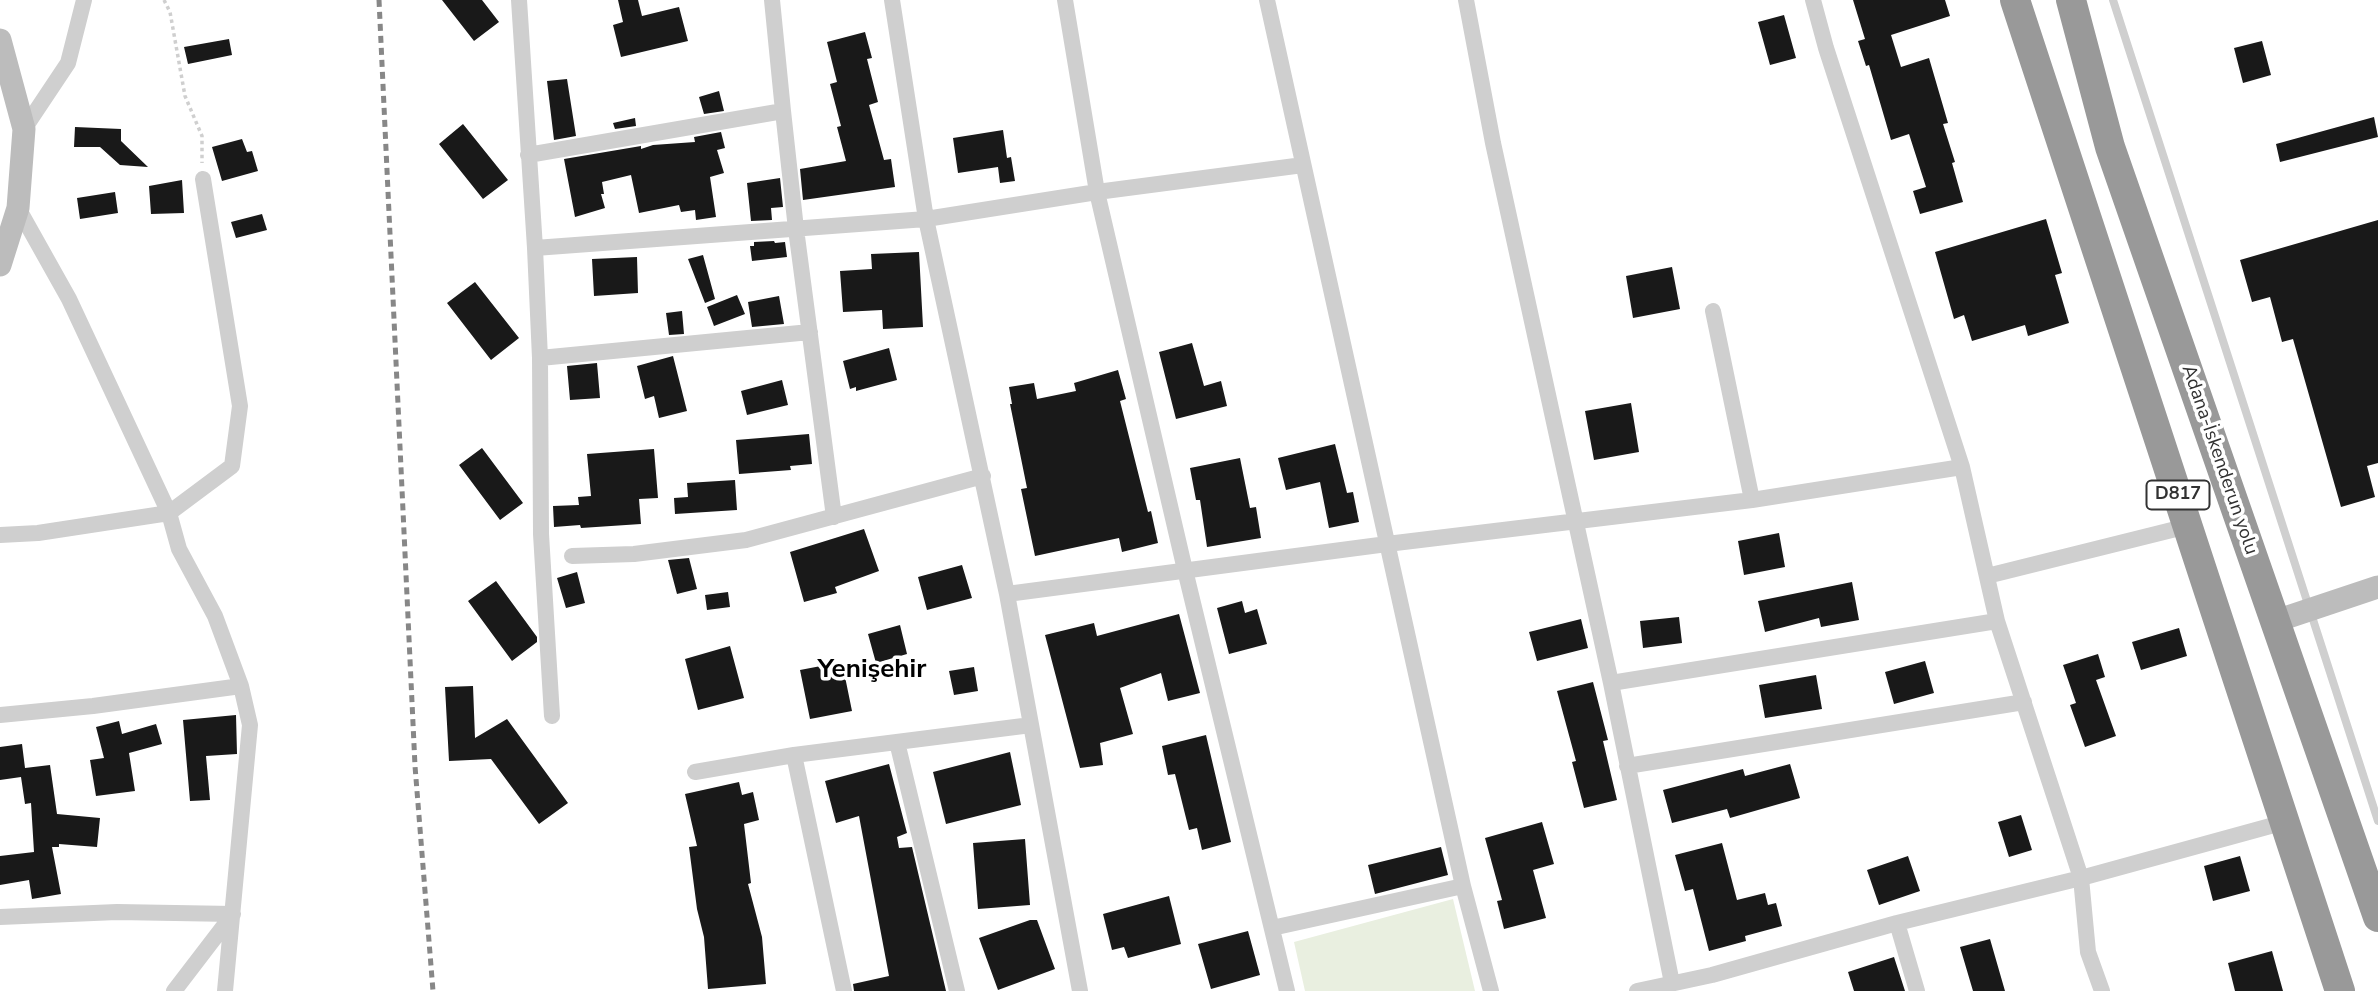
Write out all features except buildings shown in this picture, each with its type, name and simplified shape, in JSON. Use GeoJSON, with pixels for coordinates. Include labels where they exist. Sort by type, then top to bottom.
{"type":"FeatureCollection","features":[{"type":"Feature","properties":{"kind":"highway","name":"D817"},"geometry":{"type":"LineString","coordinates":[[2015,0],[2340,991]]}},
{"type":"Feature","properties":{"kind":"highway","name":"Adana-İskenderun yolu"},"geometry":{"type":"LineString","coordinates":[[2071,0],[2110,147],[2378,917]]}},
{"type":"Feature","properties":{"kind":"street"},"geometry":{"type":"LineString","coordinates":[[24,129],[68,63],[83,0]]}},
{"type":"Feature","properties":{"kind":"street"},"geometry":{"type":"LineString","coordinates":[[519,0],[536,248],[541,534],[552,716]]}},
{"type":"Feature","properties":{"kind":"street"},"geometry":{"type":"LineString","coordinates":[[772,0],[796,229],[834,517]]}},
{"type":"Feature","properties":{"kind":"street"},"geometry":{"type":"LineString","coordinates":[[892,0],[926,219],[1007,594],[1080,991]]}},
{"type":"Feature","properties":{"kind":"street"},"geometry":{"type":"LineString","coordinates":[[1065,0],[1097,192],[1287,991]]}},
{"type":"Feature","properties":{"kind":"street"},"geometry":{"type":"LineString","coordinates":[[1267,0],[1463,886],[1491,991]]}},
{"type":"Feature","properties":{"kind":"street"},"geometry":{"type":"LineString","coordinates":[[1466,0],[1493,143],[1611,683],[1672,983]]}},
{"type":"Feature","properties":{"kind":"street"},"geometry":{"type":"LineString","coordinates":[[1813,0],[1826,48],[1962,467],[1997,621],[2081,878],[2088,952],[2102,991]]}},
{"type":"Feature","properties":{"kind":"street"},"geometry":{"type":"LineString","coordinates":[[0,40],[24,129],[18,208],[0,265]]}},
{"type":"Feature","properties":{"kind":"street"},"geometry":{"type":"LineString","coordinates":[[528,155],[783,111]]}},
{"type":"Feature","properties":{"kind":"street"},"geometry":{"type":"LineString","coordinates":[[536,248],[926,219],[1097,192],[1303,165]]}},
{"type":"Feature","properties":{"kind":"street"},"geometry":{"type":"LineString","coordinates":[[0,535],[38,533],[169,513],[232,466],[240,406],[203,179]]}},
{"type":"Feature","properties":{"kind":"street"},"geometry":{"type":"LineString","coordinates":[[18,208],[69,299],[169,513],[179,549],[215,616],[241,686],[250,725],[225,991]]}},
{"type":"Feature","properties":{"kind":"street"},"geometry":{"type":"LineString","coordinates":[[1713,311],[1752,500]]}},
{"type":"Feature","properties":{"kind":"street"},"geometry":{"type":"LineString","coordinates":[[540,358],[810,332]]}},
{"type":"Feature","properties":{"kind":"street"},"geometry":{"type":"LineString","coordinates":[[1007,594],[1752,500],[1962,467]]}},
{"type":"Feature","properties":{"kind":"street"},"geometry":{"type":"LineString","coordinates":[[572,556],[634,554],[746,541],[983,476]]}},
{"type":"Feature","properties":{"kind":"street"},"geometry":{"type":"LineString","coordinates":[[1987,576],[2188,526]]}},
{"type":"Feature","properties":{"kind":"street"},"geometry":{"type":"LineString","coordinates":[[2276,621],[2378,587]]}},
{"type":"Feature","properties":{"kind":"street"},"geometry":{"type":"LineString","coordinates":[[1611,683],[1997,621]]}},
{"type":"Feature","properties":{"kind":"street"},"geometry":{"type":"LineString","coordinates":[[0,715],[93,706],[241,686]]}},
{"type":"Feature","properties":{"kind":"street"},"geometry":{"type":"LineString","coordinates":[[1627,766],[2024,702]]}},
{"type":"Feature","properties":{"kind":"street"},"geometry":{"type":"LineString","coordinates":[[695,772],[794,755],[1031,725]]}},
{"type":"Feature","properties":{"kind":"street"},"geometry":{"type":"LineString","coordinates":[[897,742],[957,991]]}},
{"type":"Feature","properties":{"kind":"street"},"geometry":{"type":"LineString","coordinates":[[794,755],[844,991]]}},
{"type":"Feature","properties":{"kind":"street"},"geometry":{"type":"LineString","coordinates":[[1637,991],[1672,983],[1714,983],[1897,923],[2081,878],[2285,822]]}},
{"type":"Feature","properties":{"kind":"street"},"geometry":{"type":"LineString","coordinates":[[1272,928],[1463,886]]}},
{"type":"Feature","properties":{"kind":"street"},"geometry":{"type":"LineString","coordinates":[[0,917],[117,912],[233,914]]}},
{"type":"Feature","properties":{"kind":"street"},"geometry":{"type":"LineString","coordinates":[[174,991],[233,914]]}},
{"type":"Feature","properties":{"kind":"street"},"geometry":{"type":"LineString","coordinates":[[1897,923],[1917,991]]}},
{"type":"Feature","properties":{"kind":"lane"},"geometry":{"type":"LineString","coordinates":[[2113,0],[2378,821]]}},
{"type":"Feature","properties":{"kind":"path"},"geometry":{"type":"LineString","coordinates":[[164,0],[170,12],[185,96],[202,136],[203,179]]}},
{"type":"Feature","properties":{"kind":"green space"},"geometry":{"type":"Polygon","coordinates":[[[1453,899],[1475,991],[1305,991],[1294,942],[1453,899]]]}},
{"type":"Feature","properties":{"kind":"railway"},"geometry":{"type":"LineString","coordinates":[[379,0],[415,766],[433,991]]}},
{"type":"Feature","properties":{"kind":"district","name":"Yenişehir"},"geometry":{"type":"Point","coordinates":[872,671]}}]}
